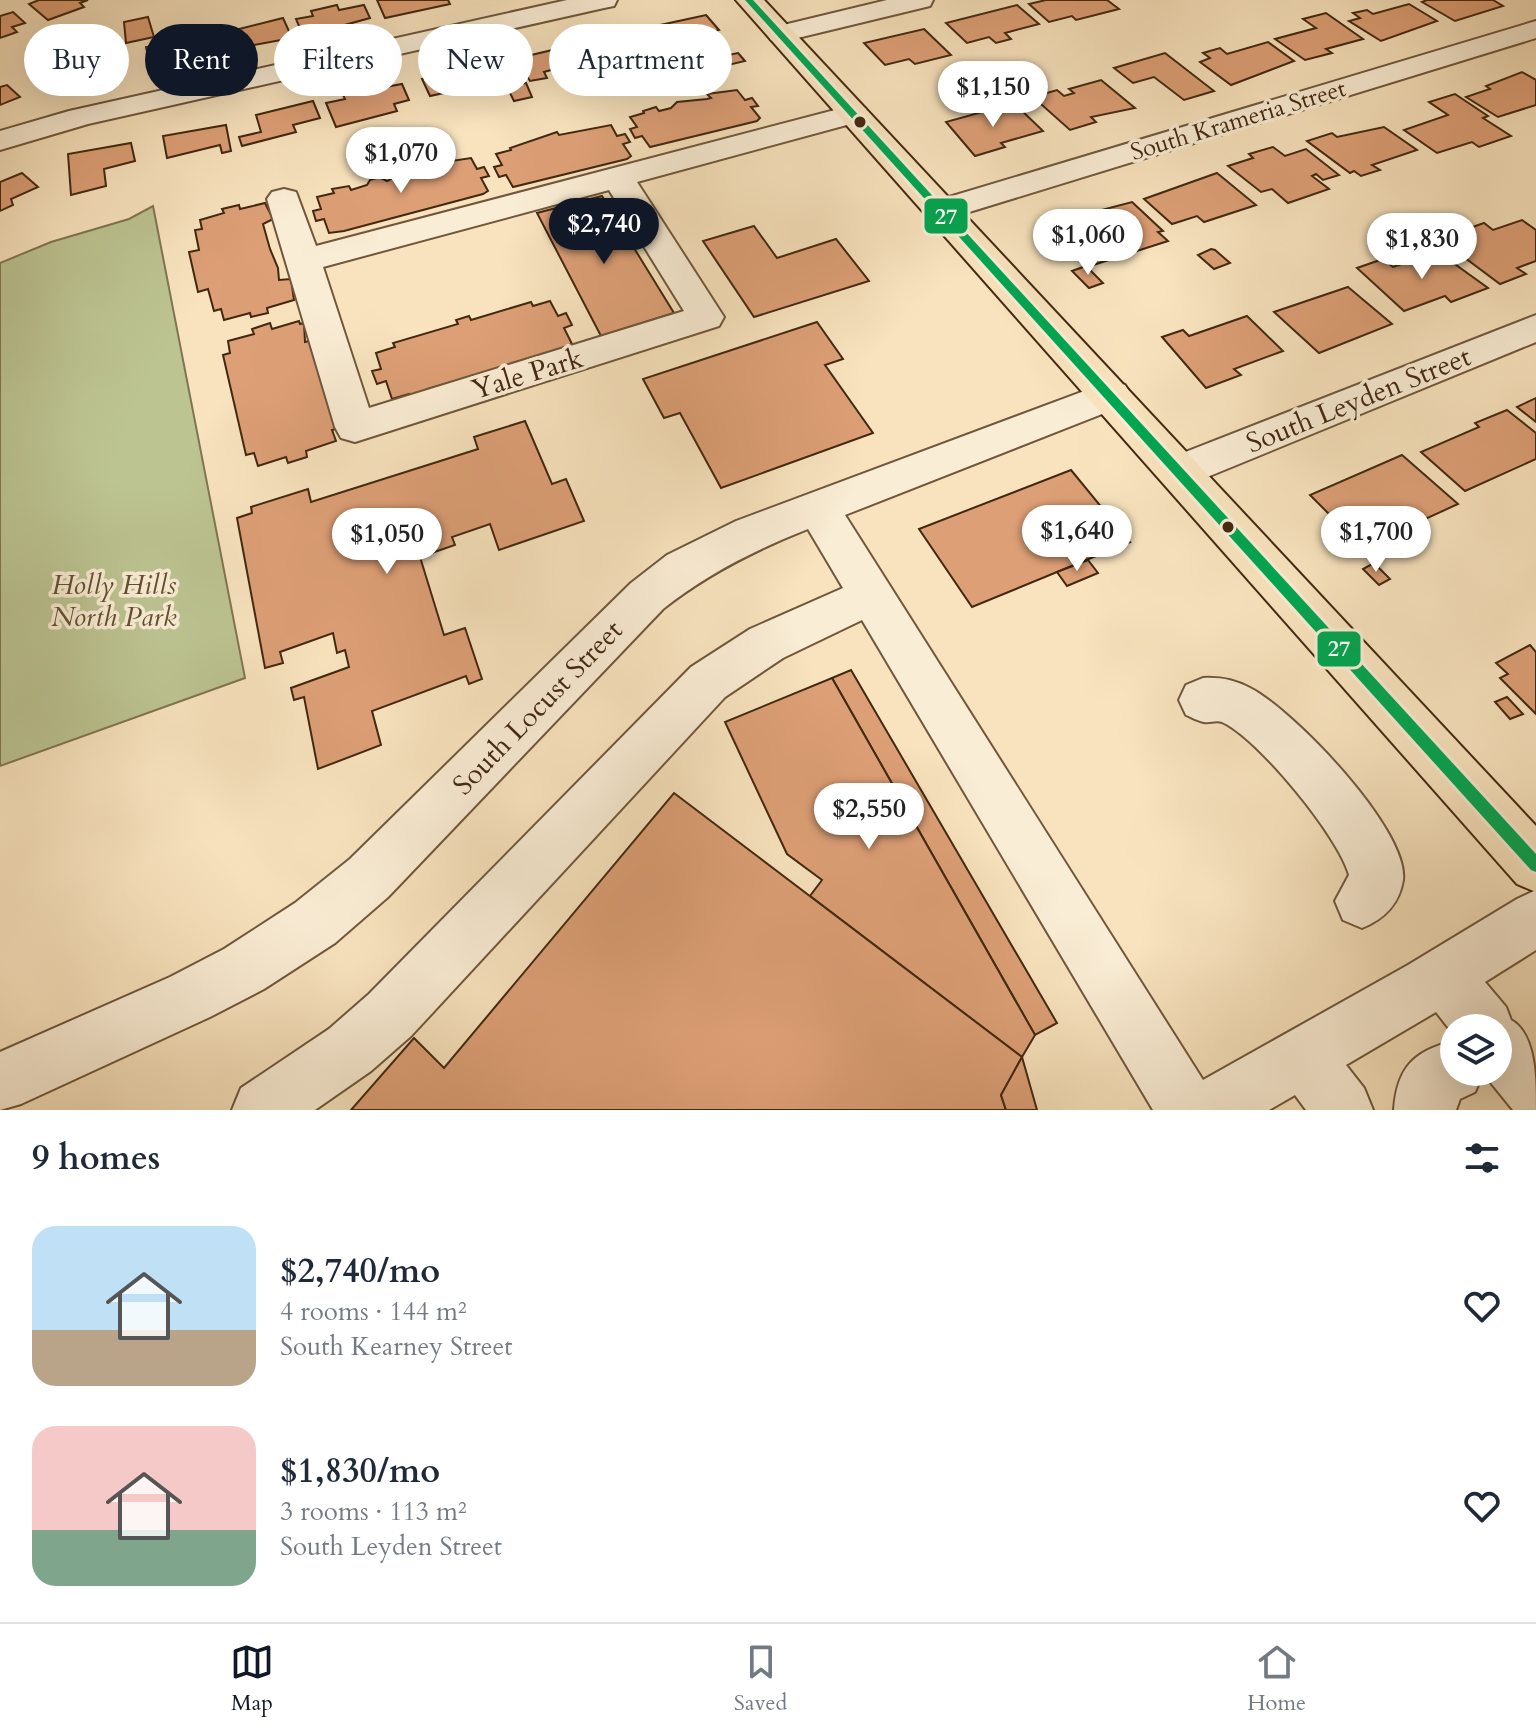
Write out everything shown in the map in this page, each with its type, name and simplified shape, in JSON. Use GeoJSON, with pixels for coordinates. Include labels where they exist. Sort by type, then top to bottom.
{"type":"FeatureCollection","features":[{"type":"Feature","properties":{"kind":"main road"},"geometry":{"type":"LineString","coordinates":[[749,0],[1536,865]]}},
{"type":"Feature","properties":{"kind":"street"},"geometry":{"type":"LineString","coordinates":[[0,141],[80,117],[604,0]]}},
{"type":"Feature","properties":{"kind":"street"},"geometry":{"type":"LineString","coordinates":[[781,34],[920,0]]}},
{"type":"Feature","properties":{"kind":"street","name":"South Krameria Street"},"geometry":{"type":"LineString","coordinates":[[941,210],[1536,29]]}},
{"type":"Feature","properties":{"kind":"street"},"geometry":{"type":"LineString","coordinates":[[303,261],[854,114]]}},
{"type":"Feature","properties":{"kind":"street","name":"Yale Park"},"geometry":{"type":"LineString","coordinates":[[284,199],[355,427],[706,317],[618,177]]}},
{"type":"Feature","properties":{"kind":"street","name":"South Leyden Street"},"geometry":{"type":"LineString","coordinates":[[1180,471],[1536,328]]}},
{"type":"Feature","properties":{"kind":"street","name":"South Locust Street"},"geometry":{"type":"LineString","coordinates":[[0,1083],[190,997],[254,964],[315,923],[369,878],[654,589],[721,546],[1111,395]]}},
{"type":"Feature","properties":{"kind":"street"},"geometry":{"type":"LineString","coordinates":[[817,507],[1187,1110]]}},
{"type":"Feature","properties":{"kind":"street"},"geometry":{"type":"LineString","coordinates":[[263,1110],[350,1050],[399,1007],[708,682],[771,639],[872,596]]}},
{"type":"Feature","properties":{"kind":"street"},"geometry":{"type":"LineString","coordinates":[[1203,700],[1232,702],[1268,726],[1349,821],[1375,868],[1374,886],[1362,901]]}},
{"type":"Feature","properties":{"kind":"street"},"geometry":{"type":"LineString","coordinates":[[1210,1110],[1536,918]]}},
{"type":"Feature","properties":{"kind":"street"},"geometry":{"type":"LineString","coordinates":[[1443,975],[1474,1014]]}},
{"type":"Feature","properties":{"kind":"street"},"geometry":{"type":"LineString","coordinates":[[1303,1055],[1342,1110]]}},
{"type":"Feature","properties":{"kind":"street"},"geometry":{"type":"LineString","coordinates":[[1512,1062],[1536,1092]]}},
{"type":"Feature","properties":{"kind":"street"},"geometry":{"type":"LineString","coordinates":[[1425,1110],[1426,1089],[1440,1076]]}},
{"type":"Feature","properties":{"kind":"street"},"geometry":{"type":"LineString","coordinates":[[1512,1083],[1536,1092]]}},
{"type":"Feature","properties":{"kind":"green space","name":"Holly Hills North Park"},"geometry":{"type":"Polygon","coordinates":[[[153,206],[245,678],[0,766],[0,263],[51,242],[129,219],[153,206]]]}},
{"type":"Feature","properties":{"kind":"building"},"geometry":{"type":"Polygon","coordinates":[[[39,0],[88,0],[80,3],[84,7],[48,20],[29,4],[39,0]]]}},
{"type":"Feature","properties":{"kind":"building"},"geometry":{"type":"Polygon","coordinates":[[[377,0],[448,0],[450,4],[385,18],[377,0]]]}},
{"type":"Feature","properties":{"kind":"building"},"geometry":{"type":"Polygon","coordinates":[[[1046,0],[1107,0],[1119,9],[1076,20],[1072,16],[1049,22],[1029,4],[1046,0]]]}},
{"type":"Feature","properties":{"kind":"building"},"geometry":{"type":"Polygon","coordinates":[[[1493,0],[1503,6],[1455,21],[1422,2],[1493,0]]]}},
{"type":"Feature","properties":{"kind":"building"},"geometry":{"type":"Polygon","coordinates":[[[1409,4],[1437,21],[1381,41],[1349,21],[1360,18],[1353,13],[1367,10],[1373,14],[1409,4]]]}},
{"type":"Feature","properties":{"kind":"building"},"geometry":{"type":"Polygon","coordinates":[[[337,5],[339,10],[364,5],[370,18],[348,24],[298,24],[296,19],[313,16],[311,11],[337,5]]]}},
{"type":"Feature","properties":{"kind":"building"},"geometry":{"type":"Polygon","coordinates":[[[1017,5],[1039,24],[1005,33],[1011,39],[996,43],[989,37],[967,43],[946,23],[1017,5]]]}},
{"type":"Feature","properties":{"kind":"building"},"geometry":{"type":"Polygon","coordinates":[[[13,12],[25,23],[12,27],[17,32],[0,38],[0,16],[13,12]]]}},
{"type":"Feature","properties":{"kind":"building"},"geometry":{"type":"Polygon","coordinates":[[[1326,13],[1363,39],[1326,49],[1332,53],[1305,60],[1275,39],[1316,28],[1303,19],[1326,13]]]}},
{"type":"Feature","properties":{"kind":"building"},"geometry":{"type":"Polygon","coordinates":[[[706,15],[714,24],[665,24],[706,15]]]}},
{"type":"Feature","properties":{"kind":"building"},"geometry":{"type":"Polygon","coordinates":[[[148,17],[150,24],[145,24],[145,39],[129,42],[129,24],[124,22],[148,17]]]}},
{"type":"Feature","properties":{"kind":"building"},"geometry":{"type":"Polygon","coordinates":[[[283,18],[286,24],[274,24],[274,41],[258,44],[258,24],[283,18]]]}},
{"type":"Feature","properties":{"kind":"building"},"geometry":{"type":"Polygon","coordinates":[[[924,29],[951,55],[915,64],[909,59],[885,65],[864,43],[924,29]]]}},
{"type":"Feature","properties":{"kind":"building"},"geometry":{"type":"Polygon","coordinates":[[[1268,42],[1294,61],[1231,85],[1200,62],[1210,58],[1203,53],[1220,48],[1227,54],[1268,42]]]}},
{"type":"Feature","properties":{"kind":"building"},"geometry":{"type":"Polygon","coordinates":[[[549,51],[549,71],[544,72],[547,78],[533,80],[533,55],[549,51]]]}},
{"type":"Feature","properties":{"kind":"building"},"geometry":{"type":"Polygon","coordinates":[[[738,53],[745,61],[732,64],[732,54],[738,53]]]}},
{"type":"Feature","properties":{"kind":"building"},"geometry":{"type":"Polygon","coordinates":[[[1165,53],[1214,91],[1184,100],[1154,77],[1133,83],[1114,68],[1165,53]]]}},
{"type":"Feature","properties":{"kind":"building"},"geometry":{"type":"Polygon","coordinates":[[[1522,72],[1536,80],[1536,105],[1498,117],[1466,97],[1490,89],[1486,86],[1522,72]]]}},
{"type":"Feature","properties":{"kind":"building"},"geometry":{"type":"Polygon","coordinates":[[[1101,80],[1135,108],[1091,117],[1096,122],[1070,130],[1033,97],[1057,90],[1064,96],[1074,93],[1069,89],[1101,80]]]}},
{"type":"Feature","properties":{"kind":"building"},"geometry":{"type":"Polygon","coordinates":[[[402,84],[409,100],[394,104],[397,111],[336,127],[326,103],[345,99],[344,96],[402,96],[402,84]]]}},
{"type":"Feature","properties":{"kind":"building"},"geometry":{"type":"Polygon","coordinates":[[[7,85],[20,97],[0,105],[0,87],[7,85]]]}},
{"type":"Feature","properties":{"kind":"building"},"geometry":{"type":"Polygon","coordinates":[[[737,90],[745,100],[752,98],[758,106],[751,107],[760,118],[757,121],[650,147],[642,136],[635,138],[630,129],[637,127],[630,117],[643,111],[656,107],[659,111],[671,108],[677,102],[711,98],[709,96],[732,96],[732,91],[737,90]]]}},
{"type":"Feature","properties":{"kind":"building"},"geometry":{"type":"Polygon","coordinates":[[[1455,94],[1511,136],[1479,147],[1472,142],[1437,153],[1404,130],[1448,115],[1429,102],[1455,94]]]}},
{"type":"Feature","properties":{"kind":"building"},"geometry":{"type":"Polygon","coordinates":[[[512,96],[532,97],[514,101],[512,96]]]}},
{"type":"Feature","properties":{"kind":"building"},"geometry":{"type":"Polygon","coordinates":[[[313,101],[320,118],[293,125],[296,132],[242,146],[239,137],[261,132],[256,115],[313,101]]]}},
{"type":"Feature","properties":{"kind":"building"},"geometry":{"type":"Polygon","coordinates":[[[1018,107],[1043,131],[1001,143],[1005,147],[975,156],[946,122],[989,110],[993,114],[1018,107]]]}},
{"type":"Feature","properties":{"kind":"building"},"geometry":{"type":"Polygon","coordinates":[[[226,125],[231,151],[222,153],[220,145],[167,158],[163,136],[226,125]]]}},
{"type":"Feature","properties":{"kind":"building"},"geometry":{"type":"Polygon","coordinates":[[[611,125],[617,136],[625,134],[630,142],[623,144],[631,156],[627,159],[513,187],[506,175],[499,177],[494,167],[502,165],[496,154],[510,148],[557,132],[559,135],[611,125]]]}},
{"type":"Feature","properties":{"kind":"building"},"geometry":{"type":"Polygon","coordinates":[[[1384,127],[1417,150],[1372,165],[1380,170],[1361,176],[1354,171],[1350,173],[1307,141],[1332,133],[1337,137],[1384,127]]]}},
{"type":"Feature","properties":{"kind":"building"},"geometry":{"type":"Polygon","coordinates":[[[131,143],[135,161],[104,169],[106,186],[71,195],[68,154],[131,143]]]}},
{"type":"Feature","properties":{"kind":"building"},"geometry":{"type":"Polygon","coordinates":[[[1273,147],[1285,156],[1306,149],[1339,175],[1323,180],[1316,174],[1312,176],[1329,189],[1288,203],[1272,189],[1261,192],[1228,166],[1253,158],[1249,154],[1273,147]]]}},
{"type":"Feature","properties":{"kind":"building"},"geometry":{"type":"Polygon","coordinates":[[[471,158],[477,169],[484,167],[489,176],[481,178],[488,191],[483,194],[344,231],[329,233],[324,219],[316,221],[313,211],[321,209],[317,197],[334,193],[332,189],[349,186],[351,190],[379,177],[387,181],[403,172],[436,168],[440,167],[438,163],[471,158]]]}},
{"type":"Feature","properties":{"kind":"building"},"geometry":{"type":"Polygon","coordinates":[[[22,173],[38,187],[11,199],[13,205],[0,211],[0,182],[22,173]]]}},
{"type":"Feature","properties":{"kind":"building"},"geometry":{"type":"Polygon","coordinates":[[[1217,173],[1256,205],[1204,222],[1197,216],[1172,224],[1144,199],[1217,173]]]}},
{"type":"Feature","properties":{"kind":"building"},"geometry":{"type":"Polygon","coordinates":[[[602,196],[674,313],[601,336],[537,213],[602,196]]]}},
{"type":"Feature","properties":{"kind":"building"},"geometry":{"type":"Polygon","coordinates":[[[1132,202],[1163,231],[1158,232],[1168,241],[1090,266],[1081,257],[1076,258],[1044,225],[1132,202]]]}},
{"type":"Feature","properties":{"kind":"building"},"geometry":{"type":"Polygon","coordinates":[[[265,203],[273,219],[263,224],[279,280],[291,279],[294,300],[267,308],[268,313],[251,317],[250,313],[224,320],[221,309],[214,311],[208,289],[198,292],[189,252],[199,250],[195,230],[202,229],[200,220],[224,213],[222,209],[239,205],[240,209],[265,203]]]}},
{"type":"Feature","properties":{"kind":"building"},"geometry":{"type":"Polygon","coordinates":[[[1522,220],[1536,230],[1536,261],[1517,268],[1526,274],[1500,284],[1449,246],[1463,241],[1453,234],[1484,223],[1493,230],[1522,220]]]}},
{"type":"Feature","properties":{"kind":"building"},"geometry":{"type":"Polygon","coordinates":[[[754,226],[777,258],[836,239],[869,281],[754,317],[703,241],[754,226]]]}},
{"type":"Feature","properties":{"kind":"building"},"geometry":{"type":"Polygon","coordinates":[[[1211,249],[1230,263],[1214,269],[1198,255],[1211,249]]]}},
{"type":"Feature","properties":{"kind":"building"},"geometry":{"type":"Polygon","coordinates":[[[1438,252],[1488,288],[1451,302],[1445,296],[1404,311],[1357,268],[1383,259],[1393,267],[1438,252]]]}},
{"type":"Feature","properties":{"kind":"building"},"geometry":{"type":"Polygon","coordinates":[[[1086,266],[1103,283],[1089,288],[1072,271],[1086,266]]]}},
{"type":"Feature","properties":{"kind":"building"},"geometry":{"type":"Polygon","coordinates":[[[1348,287],[1392,324],[1319,353],[1274,312],[1348,287]]]}},
{"type":"Feature","properties":{"kind":"building"},"geometry":{"type":"Polygon","coordinates":[[[550,301],[558,316],[566,313],[572,325],[564,328],[572,344],[567,348],[427,389],[410,397],[409,394],[392,399],[386,381],[377,384],[372,371],[381,369],[376,353],[395,347],[393,343],[458,324],[456,320],[469,316],[471,320],[531,302],[533,306],[550,301]]]}},
{"type":"Feature","properties":{"kind":"building"},"geometry":{"type":"Polygon","coordinates":[[[1247,316],[1283,351],[1234,369],[1241,375],[1206,388],[1162,337],[1183,330],[1189,336],[1247,316]]]}},
{"type":"Feature","properties":{"kind":"building"},"geometry":{"type":"Polygon","coordinates":[[[299,321],[300,324],[304,323],[305,342],[309,341],[336,429],[332,430],[336,441],[306,451],[307,457],[288,463],[286,457],[258,466],[254,453],[246,455],[223,355],[230,353],[228,341],[254,334],[252,329],[270,323],[272,329],[299,321]]]}},
{"type":"Feature","properties":{"kind":"building"},"geometry":{"type":"Polygon","coordinates":[[[817,322],[843,359],[825,365],[873,433],[721,488],[680,413],[664,418],[643,379],[817,322]]]}},
{"type":"Feature","properties":{"kind":"building"},"geometry":{"type":"Polygon","coordinates":[[[1536,398],[1536,422],[1517,407],[1536,398]]]}},
{"type":"Feature","properties":{"kind":"building"},"geometry":{"type":"Polygon","coordinates":[[[1507,410],[1536,433],[1536,459],[1465,491],[1421,452],[1479,427],[1475,423],[1507,410]]]}},
{"type":"Feature","properties":{"kind":"building"},"geometry":{"type":"Polygon","coordinates":[[[525,421],[552,484],[566,479],[584,521],[499,550],[490,524],[452,537],[455,545],[420,557],[444,635],[465,628],[482,679],[469,684],[466,676],[372,711],[381,745],[318,769],[304,697],[294,700],[291,688],[349,667],[345,650],[337,653],[333,633],[280,652],[283,663],[265,668],[237,518],[252,513],[251,507],[308,489],[311,502],[478,449],[474,437],[525,421]]]}},
{"type":"Feature","properties":{"kind":"building"},"geometry":{"type":"Polygon","coordinates":[[[1402,455],[1458,504],[1401,530],[1412,541],[1388,552],[1377,541],[1363,548],[1310,495],[1402,455]]]}},
{"type":"Feature","properties":{"kind":"building"},"geometry":{"type":"Polygon","coordinates":[[[1071,470],[1130,542],[972,607],[919,529],[1071,470]]]}},
{"type":"Feature","properties":{"kind":"building"},"geometry":{"type":"Polygon","coordinates":[[[1088,560],[1098,573],[1067,586],[1057,572],[1088,560]]]}},
{"type":"Feature","properties":{"kind":"building"},"geometry":{"type":"Polygon","coordinates":[[[1374,563],[1390,579],[1379,585],[1363,569],[1374,563]]]}},
{"type":"Feature","properties":{"kind":"building"},"geometry":{"type":"Polygon","coordinates":[[[1530,645],[1536,652],[1536,714],[1500,678],[1508,674],[1496,663],[1530,645]]]}},
{"type":"Feature","properties":{"kind":"building"},"geometry":{"type":"Polygon","coordinates":[[[851,670],[1057,1023],[1035,1035],[832,678],[851,670]]]}},
{"type":"Feature","properties":{"kind":"building"},"geometry":{"type":"Polygon","coordinates":[[[832,678],[1035,1035],[1022,1057],[810,896],[822,880],[787,854],[725,722],[832,678]]]}},
{"type":"Feature","properties":{"kind":"building"},"geometry":{"type":"Polygon","coordinates":[[[1507,697],[1523,714],[1510,719],[1495,702],[1507,697]]]}},
{"type":"Feature","properties":{"kind":"building"},"geometry":{"type":"Polygon","coordinates":[[[674,793],[1022,1057],[1001,1095],[1006,1110],[351,1110],[414,1038],[444,1068],[674,793]]]}},
{"type":"Feature","properties":{"kind":"building"},"geometry":{"type":"Polygon","coordinates":[[[1022,1057],[1037,1110],[1006,1110],[1001,1095],[1022,1057]]]}},
{"type":"Feature","properties":{"kind":"transit line","name":"27"},"geometry":{"type":"LineString","coordinates":[[749,0],[1536,865]]}}]}
